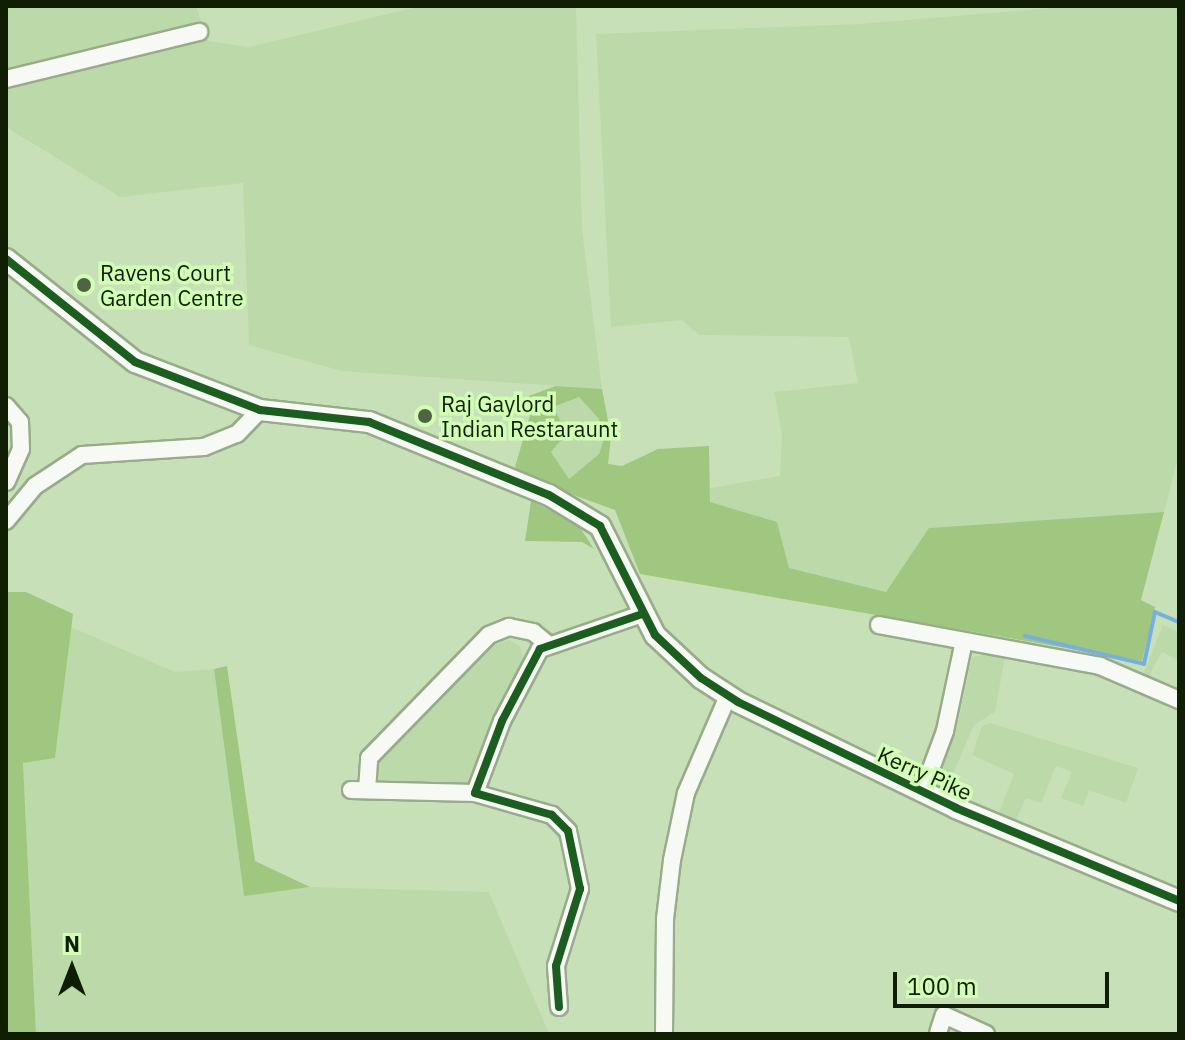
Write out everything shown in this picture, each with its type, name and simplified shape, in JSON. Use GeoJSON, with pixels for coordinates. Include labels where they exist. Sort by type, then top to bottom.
{"type":"FeatureCollection","features":[{"type":"Feature","properties":{"kind":"street"},"geometry":{"type":"LineString","coordinates":[[6,79],[199,32]]}},
{"type":"Feature","properties":{"kind":"street","name":"Kerry Pike"},"geometry":{"type":"LineString","coordinates":[[6,259],[135,362],[260,410],[369,422],[549,495],[600,526],[642,614],[667,649],[728,696],[922,793],[1179,901]]}},
{"type":"Feature","properties":{"kind":"street"},"geometry":{"type":"LineString","coordinates":[[6,406],[20,422],[21,449],[9,478],[35,486]]}},
{"type":"Feature","properties":{"kind":"street"},"geometry":{"type":"LineString","coordinates":[[6,521],[35,486],[82,455],[204,447],[237,434],[260,410]]}},
{"type":"Feature","properties":{"kind":"street"},"geometry":{"type":"LineString","coordinates":[[475,793],[502,721],[540,649],[642,614]]}},
{"type":"Feature","properties":{"kind":"street"},"geometry":{"type":"LineString","coordinates":[[879,625],[1100,666],[1179,700]]}},
{"type":"Feature","properties":{"kind":"street"},"geometry":{"type":"LineString","coordinates":[[549,645],[533,632],[509,627],[489,635],[369,758],[359,790],[475,793],[552,815],[568,831],[580,889],[556,966],[559,1007]]}},
{"type":"Feature","properties":{"kind":"street"},"geometry":{"type":"LineString","coordinates":[[922,793],[948,721],[964,641]]}},
{"type":"Feature","properties":{"kind":"street"},"geometry":{"type":"LineString","coordinates":[[664,1034],[665,919],[672,860],[686,793],[728,696]]}},
{"type":"Feature","properties":{"kind":"street"},"geometry":{"type":"LineString","coordinates":[[938,1033],[944,1015],[986,1034]]}},
{"type":"Feature","properties":{"kind":"green space"},"geometry":{"type":"Polygon","coordinates":[[[6,6],[196,6],[208,41],[249,47],[421,6],[576,6],[582,230],[602,389],[342,371],[249,345],[243,183],[120,197],[6,127],[6,6]]]}},
{"type":"Feature","properties":{"kind":"green space"},"geometry":{"type":"Polygon","coordinates":[[[1075,6],[1179,6],[1179,454],[1164,512],[930,528],[886,592],[789,568],[777,522],[710,502],[710,488],[780,476],[782,435],[774,392],[858,383],[849,337],[699,335],[682,320],[611,327],[596,34],[859,24],[1075,6]]]}},
{"type":"Feature","properties":{"kind":"green space"},"geometry":{"type":"Polygon","coordinates":[[[556,386],[602,389],[611,437],[608,464],[622,466],[658,449],[709,446],[710,502],[777,522],[789,568],[886,592],[929,528],[1164,512],[1141,600],[1155,607],[1142,661],[640,574],[615,510],[521,476],[515,467],[531,412],[516,411],[515,401],[556,386]],[[579,397],[553,407],[567,433],[551,452],[569,479],[599,454],[603,442],[599,419],[579,397]]]}},
{"type":"Feature","properties":{"kind":"green space"},"geometry":{"type":"Polygon","coordinates":[[[579,396],[599,419],[603,442],[599,454],[569,479],[551,452],[558,442],[552,407],[579,396]]]}},
{"type":"Feature","properties":{"kind":"green space"},"geometry":{"type":"Polygon","coordinates":[[[531,501],[577,523],[594,549],[582,542],[525,541],[531,501]]]}},
{"type":"Feature","properties":{"kind":"green space"},"geometry":{"type":"Polygon","coordinates":[[[6,592],[26,592],[73,614],[55,758],[23,763],[36,1034],[6,1034],[6,592]]]}},
{"type":"Feature","properties":{"kind":"green space"},"geometry":{"type":"Polygon","coordinates":[[[1163,625],[1179,632],[1179,660],[1162,652],[1148,678],[1142,677],[1163,625]]]}},
{"type":"Feature","properties":{"kind":"green space"},"geometry":{"type":"Polygon","coordinates":[[[71,627],[175,672],[214,669],[244,895],[310,887],[489,892],[549,1034],[36,1034],[23,762],[55,757],[71,627]]]}},
{"type":"Feature","properties":{"kind":"green space"},"geometry":{"type":"Polygon","coordinates":[[[509,640],[520,646],[523,658],[469,783],[455,788],[376,783],[372,769],[481,650],[509,640]]]}},
{"type":"Feature","properties":{"kind":"green space"},"geometry":{"type":"Polygon","coordinates":[[[987,654],[1005,656],[995,712],[974,725],[948,786],[941,769],[957,728],[972,657],[987,654]]]}},
{"type":"Feature","properties":{"kind":"green space"},"geometry":{"type":"Polygon","coordinates":[[[227,666],[255,861],[310,887],[244,896],[214,669],[227,666]]]}},
{"type":"Feature","properties":{"kind":"green space"},"geometry":{"type":"Polygon","coordinates":[[[990,723],[1138,768],[1126,803],[1089,790],[1083,806],[1061,798],[1072,772],[1056,766],[1041,803],[1026,798],[1015,822],[998,815],[1014,774],[972,755],[982,726],[990,723]]]}},
{"type":"Feature","properties":{"kind":"waterway"},"geometry":{"type":"LineString","coordinates":[[1025,636],[1144,664],[1155,612],[1179,622]]}},
{"type":"Feature","properties":{"kind":"cycle path"},"geometry":{"type":"LineString","coordinates":[[6,259],[135,362],[260,410],[369,422],[549,495],[600,526],[655,635],[701,678],[738,702],[956,808],[1179,901]]}},
{"type":"Feature","properties":{"kind":"cycle path"},"geometry":{"type":"LineString","coordinates":[[559,1007],[556,966],[580,889],[568,831],[552,815],[475,793],[502,721],[540,649],[642,614]]}},
{"type":"Feature","properties":{"kind":"place","name":"Ravens Court Garden Centre"},"geometry":{"type":"Point","coordinates":[84,285]}},
{"type":"Feature","properties":{"kind":"place","name":"Raj Gaylord Indian Restaraunt"},"geometry":{"type":"Point","coordinates":[425,416]}}]}
